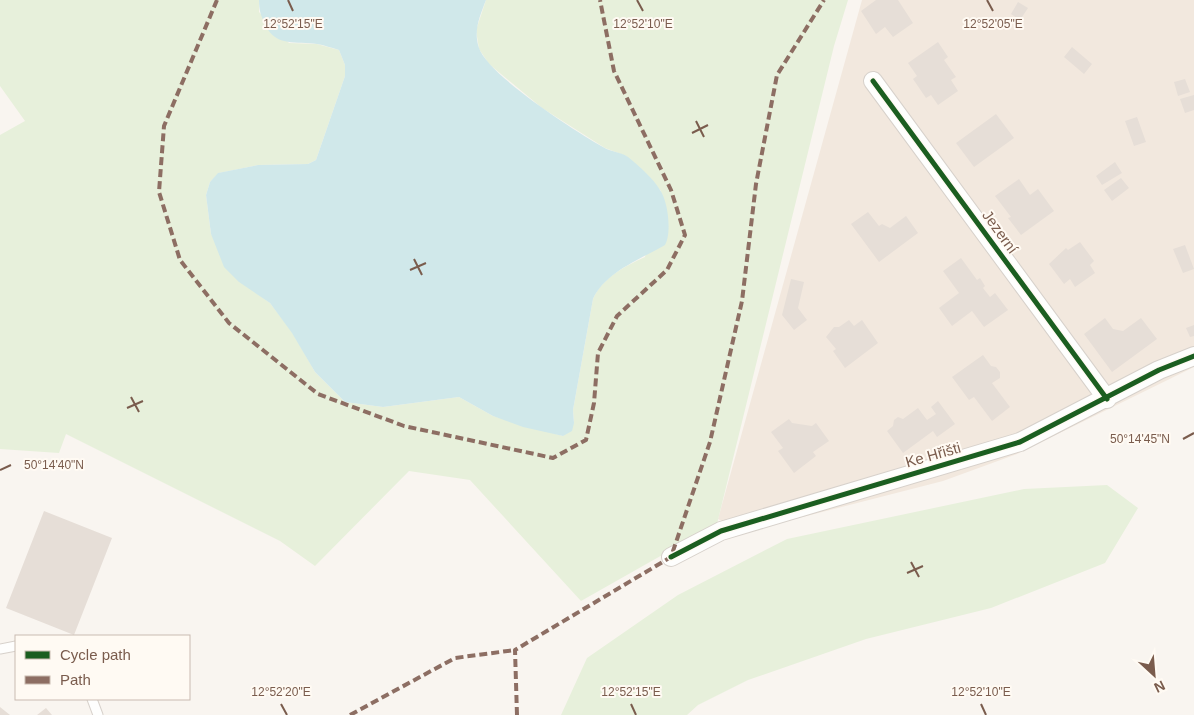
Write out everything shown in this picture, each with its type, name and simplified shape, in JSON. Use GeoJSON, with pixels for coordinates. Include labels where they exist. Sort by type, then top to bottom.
{"type":"FeatureCollection","features":[{"type":"Feature","properties":{"kind":"street","name":"Jezerní"},"geometry":{"type":"LineString","coordinates":[[873,81],[1107,398]]}},
{"type":"Feature","properties":{"kind":"street","name":"Ke Hřišti"},"geometry":{"type":"LineString","coordinates":[[671,557],[721,531],[1020,442],[1159,370],[1194,356]]}},
{"type":"Feature","properties":{"kind":"lane"},"geometry":{"type":"LineString","coordinates":[[0,650],[15,646]]}},
{"type":"Feature","properties":{"kind":"lane"},"geometry":{"type":"LineString","coordinates":[[92,700],[98,715]]}},
{"type":"Feature","properties":{"kind":"shaded area"},"geometry":{"type":"Polygon","coordinates":[[[862,0],[1194,0],[1194,367],[1017,454],[943,481],[744,532],[718,519],[862,0]]]}},
{"type":"Feature","properties":{"kind":"green space"},"geometry":{"type":"Polygon","coordinates":[[[0,0],[259,0],[259,12],[289,43],[317,44],[339,50],[345,65],[345,76],[316,160],[308,164],[258,165],[219,173],[210,182],[206,195],[211,234],[255,292],[270,303],[293,333],[315,372],[345,402],[383,407],[459,397],[493,416],[563,436],[574,423],[573,410],[593,299],[608,279],[630,264],[645,257],[661,191],[626,156],[605,148],[542,108],[489,64],[479,49],[476,30],[486,0],[848,0],[834,46],[717,524],[581,601],[470,480],[409,471],[315,566],[280,541],[66,434],[59,453],[0,449],[0,135],[25,121],[0,86],[0,0]]]}},
{"type":"Feature","properties":{"kind":"green space"},"geometry":{"type":"Polygon","coordinates":[[[1107,485],[1138,508],[1105,563],[991,608],[866,639],[748,680],[698,705],[687,715],[561,715],[587,658],[678,595],[787,539],[1024,489],[1107,485]]]}},
{"type":"Feature","properties":{"kind":"water"},"geometry":{"type":"Polygon","coordinates":[[[259,0],[486,0],[478,24],[477,42],[486,60],[515,87],[573,129],[603,147],[628,157],[646,172],[657,186],[663,195],[667,209],[669,225],[667,240],[665,245],[624,267],[606,281],[593,299],[573,410],[574,423],[572,431],[563,436],[523,427],[493,416],[459,397],[383,407],[345,402],[315,372],[292,333],[270,303],[239,282],[224,267],[211,234],[206,195],[210,182],[218,173],[258,165],[308,164],[316,160],[345,76],[345,65],[339,50],[317,44],[288,42],[270,33],[260,10],[259,0]]]}},
{"type":"Feature","properties":{"kind":"building"},"geometry":{"type":"Polygon","coordinates":[[[876,0],[898,0],[913,23],[893,37],[885,27],[876,34],[861,11],[876,0]]]}},
{"type":"Feature","properties":{"kind":"building"},"geometry":{"type":"Polygon","coordinates":[[[1018,2],[1028,8],[1020,20],[1011,14],[1018,2]]]}},
{"type":"Feature","properties":{"kind":"building"},"geometry":{"type":"Polygon","coordinates":[[[938,42],[948,57],[944,60],[956,77],[951,80],[958,91],[938,105],[931,95],[926,98],[913,79],[917,76],[908,63],[938,42]]]}},
{"type":"Feature","properties":{"kind":"building"},"geometry":{"type":"Polygon","coordinates":[[[1072,47],[1092,64],[1084,74],[1064,57],[1072,47]]]}},
{"type":"Feature","properties":{"kind":"building"},"geometry":{"type":"Polygon","coordinates":[[[1185,79],[1190,92],[1178,96],[1174,82],[1185,79]]]}},
{"type":"Feature","properties":{"kind":"building"},"geometry":{"type":"Polygon","coordinates":[[[1194,95],[1194,110],[1185,113],[1180,99],[1194,95]]]}},
{"type":"Feature","properties":{"kind":"building"},"geometry":{"type":"Polygon","coordinates":[[[996,114],[1014,138],[974,167],[956,143],[996,114]]]}},
{"type":"Feature","properties":{"kind":"building"},"geometry":{"type":"Polygon","coordinates":[[[1137,117],[1146,142],[1134,146],[1125,121],[1137,117]]]}},
{"type":"Feature","properties":{"kind":"building"},"geometry":{"type":"Polygon","coordinates":[[[1115,162],[1122,173],[1102,185],[1096,176],[1115,162]]]}},
{"type":"Feature","properties":{"kind":"building"},"geometry":{"type":"Polygon","coordinates":[[[1121,178],[1129,188],[1112,201],[1104,190],[1121,178]]]}},
{"type":"Feature","properties":{"kind":"building"},"geometry":{"type":"Polygon","coordinates":[[[1019,179],[1030,195],[1038,189],[1054,211],[1021,235],[1008,218],[1011,217],[995,196],[1019,179]]]}},
{"type":"Feature","properties":{"kind":"building"},"geometry":{"type":"Polygon","coordinates":[[[868,212],[879,226],[882,224],[890,228],[906,216],[918,233],[879,262],[851,224],[868,212]]]}},
{"type":"Feature","properties":{"kind":"building"},"geometry":{"type":"Polygon","coordinates":[[[1080,242],[1094,261],[1090,265],[1095,273],[1075,287],[1070,279],[1064,284],[1049,264],[1066,248],[1068,250],[1080,242]]]}},
{"type":"Feature","properties":{"kind":"building"},"geometry":{"type":"Polygon","coordinates":[[[1185,245],[1194,269],[1183,273],[1173,249],[1185,245]]]}},
{"type":"Feature","properties":{"kind":"building"},"geometry":{"type":"Polygon","coordinates":[[[961,258],[977,280],[980,278],[985,286],[983,288],[990,297],[995,293],[1008,310],[984,327],[972,311],[952,326],[939,308],[959,293],[943,271],[961,258]]]}},
{"type":"Feature","properties":{"kind":"building"},"geometry":{"type":"Polygon","coordinates":[[[791,279],[804,282],[798,308],[807,320],[794,330],[782,315],[791,279]]]}},
{"type":"Feature","properties":{"kind":"building"},"geometry":{"type":"Polygon","coordinates":[[[1105,318],[1113,329],[1123,331],[1141,318],[1157,339],[1112,372],[1084,334],[1105,318]]]}},
{"type":"Feature","properties":{"kind":"building"},"geometry":{"type":"Polygon","coordinates":[[[849,320],[854,326],[862,320],[878,343],[845,368],[833,351],[836,349],[826,337],[834,327],[839,327],[849,320]]]}},
{"type":"Feature","properties":{"kind":"building"},"geometry":{"type":"Polygon","coordinates":[[[1194,325],[1194,336],[1190,337],[1186,328],[1194,325]]]}},
{"type":"Feature","properties":{"kind":"building"},"geometry":{"type":"Polygon","coordinates":[[[983,355],[991,366],[996,367],[1000,372],[1000,378],[992,383],[1010,407],[992,421],[974,397],[969,400],[952,377],[983,355]]]}},
{"type":"Feature","properties":{"kind":"building"},"geometry":{"type":"Polygon","coordinates":[[[938,401],[955,424],[937,437],[933,431],[903,453],[887,431],[893,426],[894,420],[898,417],[903,419],[918,408],[927,420],[936,414],[931,407],[938,401]]]}},
{"type":"Feature","properties":{"kind":"building"},"geometry":{"type":"Polygon","coordinates":[[[789,419],[792,423],[812,426],[816,423],[829,441],[813,452],[816,456],[794,473],[778,451],[783,448],[771,432],[789,419]]]}},
{"type":"Feature","properties":{"kind":"building"},"geometry":{"type":"Polygon","coordinates":[[[44,511],[112,538],[74,635],[6,608],[44,511]]]}},
{"type":"Feature","properties":{"kind":"building"},"geometry":{"type":"Polygon","coordinates":[[[0,707],[10,715],[0,715],[0,707]]]}},
{"type":"Feature","properties":{"kind":"building"},"geometry":{"type":"Polygon","coordinates":[[[46,708],[52,715],[37,715],[46,708]]]}},
{"type":"Feature","properties":{"kind":"marked path"},"geometry":{"type":"LineString","coordinates":[[217,0],[164,126],[159,192],[180,260],[229,323],[318,394],[404,426],[553,458],[586,440],[594,403],[598,353],[617,316],[667,270],[685,235],[671,190],[614,71],[600,0]]}},
{"type":"Feature","properties":{"kind":"marked path"},"geometry":{"type":"LineString","coordinates":[[517,715],[515,650],[671,557],[710,442],[742,301],[756,184],[777,75],[824,0]]}},
{"type":"Feature","properties":{"kind":"marked path"},"geometry":{"type":"LineString","coordinates":[[350,715],[455,658],[515,650]]}},
{"type":"Feature","properties":{"kind":"cycle path"},"geometry":{"type":"LineString","coordinates":[[873,81],[1107,399]]}},
{"type":"Feature","properties":{"kind":"cycle path"},"geometry":{"type":"LineString","coordinates":[[671,557],[721,531],[1020,442],[1159,370],[1194,356]]}}]}
